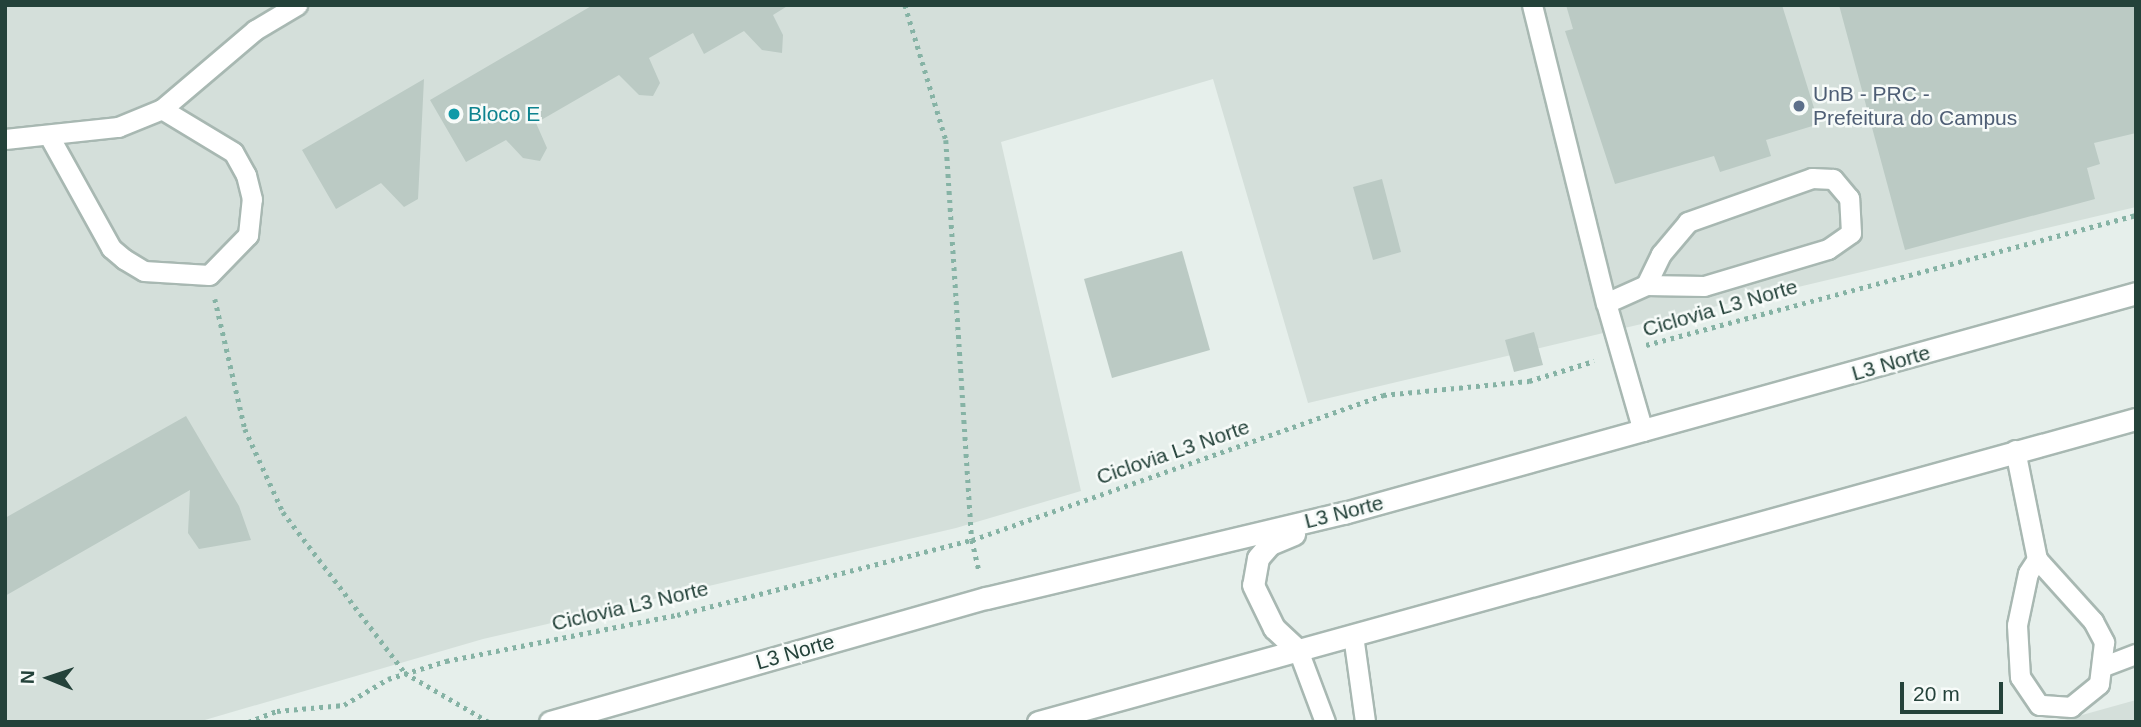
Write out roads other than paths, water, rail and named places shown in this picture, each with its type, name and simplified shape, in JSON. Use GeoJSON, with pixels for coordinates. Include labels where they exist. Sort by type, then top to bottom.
{"type":"FeatureCollection","features":[{"type":"Feature","properties":{"kind":"main road","name":"L3 Norte"},"geometry":{"type":"LineString","coordinates":[[550,722],[986,597],[1344,513],[2136,293]]}},
{"type":"Feature","properties":{"kind":"main road"},"geometry":{"type":"LineString","coordinates":[[1038,722],[2015,450],[2136,419]]}},
{"type":"Feature","properties":{"kind":"main road"},"geometry":{"type":"LineString","coordinates":[[1298,650],[1274,628],[1257,601],[1254,570],[1270,544],[1344,513]]}},
{"type":"Feature","properties":{"kind":"lane"},"geometry":{"type":"LineString","coordinates":[[5,139],[118,127],[162,109],[255,30],[297,5]]}},
{"type":"Feature","properties":{"kind":"lane"},"geometry":{"type":"LineString","coordinates":[[1532,5],[1606,303],[1643,431]]}},
{"type":"Feature","properties":{"kind":"lane"},"geometry":{"type":"LineString","coordinates":[[49,136],[111,248],[144,271],[209,275],[248,235],[252,199],[246,175],[233,152],[162,109]]}},
{"type":"Feature","properties":{"kind":"lane"},"geometry":{"type":"LineString","coordinates":[[1606,303],[1646,285],[1704,286],[1828,249],[1851,233],[1849,198],[1833,179],[1812,178],[1688,222],[1661,254],[1646,285]]}},
{"type":"Feature","properties":{"kind":"lane"},"geometry":{"type":"LineString","coordinates":[[2015,450],[2037,559],[2094,621],[2104,642],[2104,666],[2099,684],[2071,707],[2039,705],[2026,692],[2016,653],[2017,625],[2028,573],[2037,559]]}},
{"type":"Feature","properties":{"kind":"lane"},"geometry":{"type":"LineString","coordinates":[[1353,635],[1365,722]]}},
{"type":"Feature","properties":{"kind":"lane"},"geometry":{"type":"LineString","coordinates":[[1298,650],[1325,722]]}},
{"type":"Feature","properties":{"kind":"lane"},"geometry":{"type":"LineString","coordinates":[[2104,666],[2136,654]]}},
{"type":"Feature","properties":{"kind":"place","name":"UnB - PRC - Prefeitura do Campus"},"geometry":{"type":"Point","coordinates":[1799,106]}},
{"type":"Feature","properties":{"kind":"place","name":"Bloco E"},"geometry":{"type":"Point","coordinates":[454,114]}}]}
